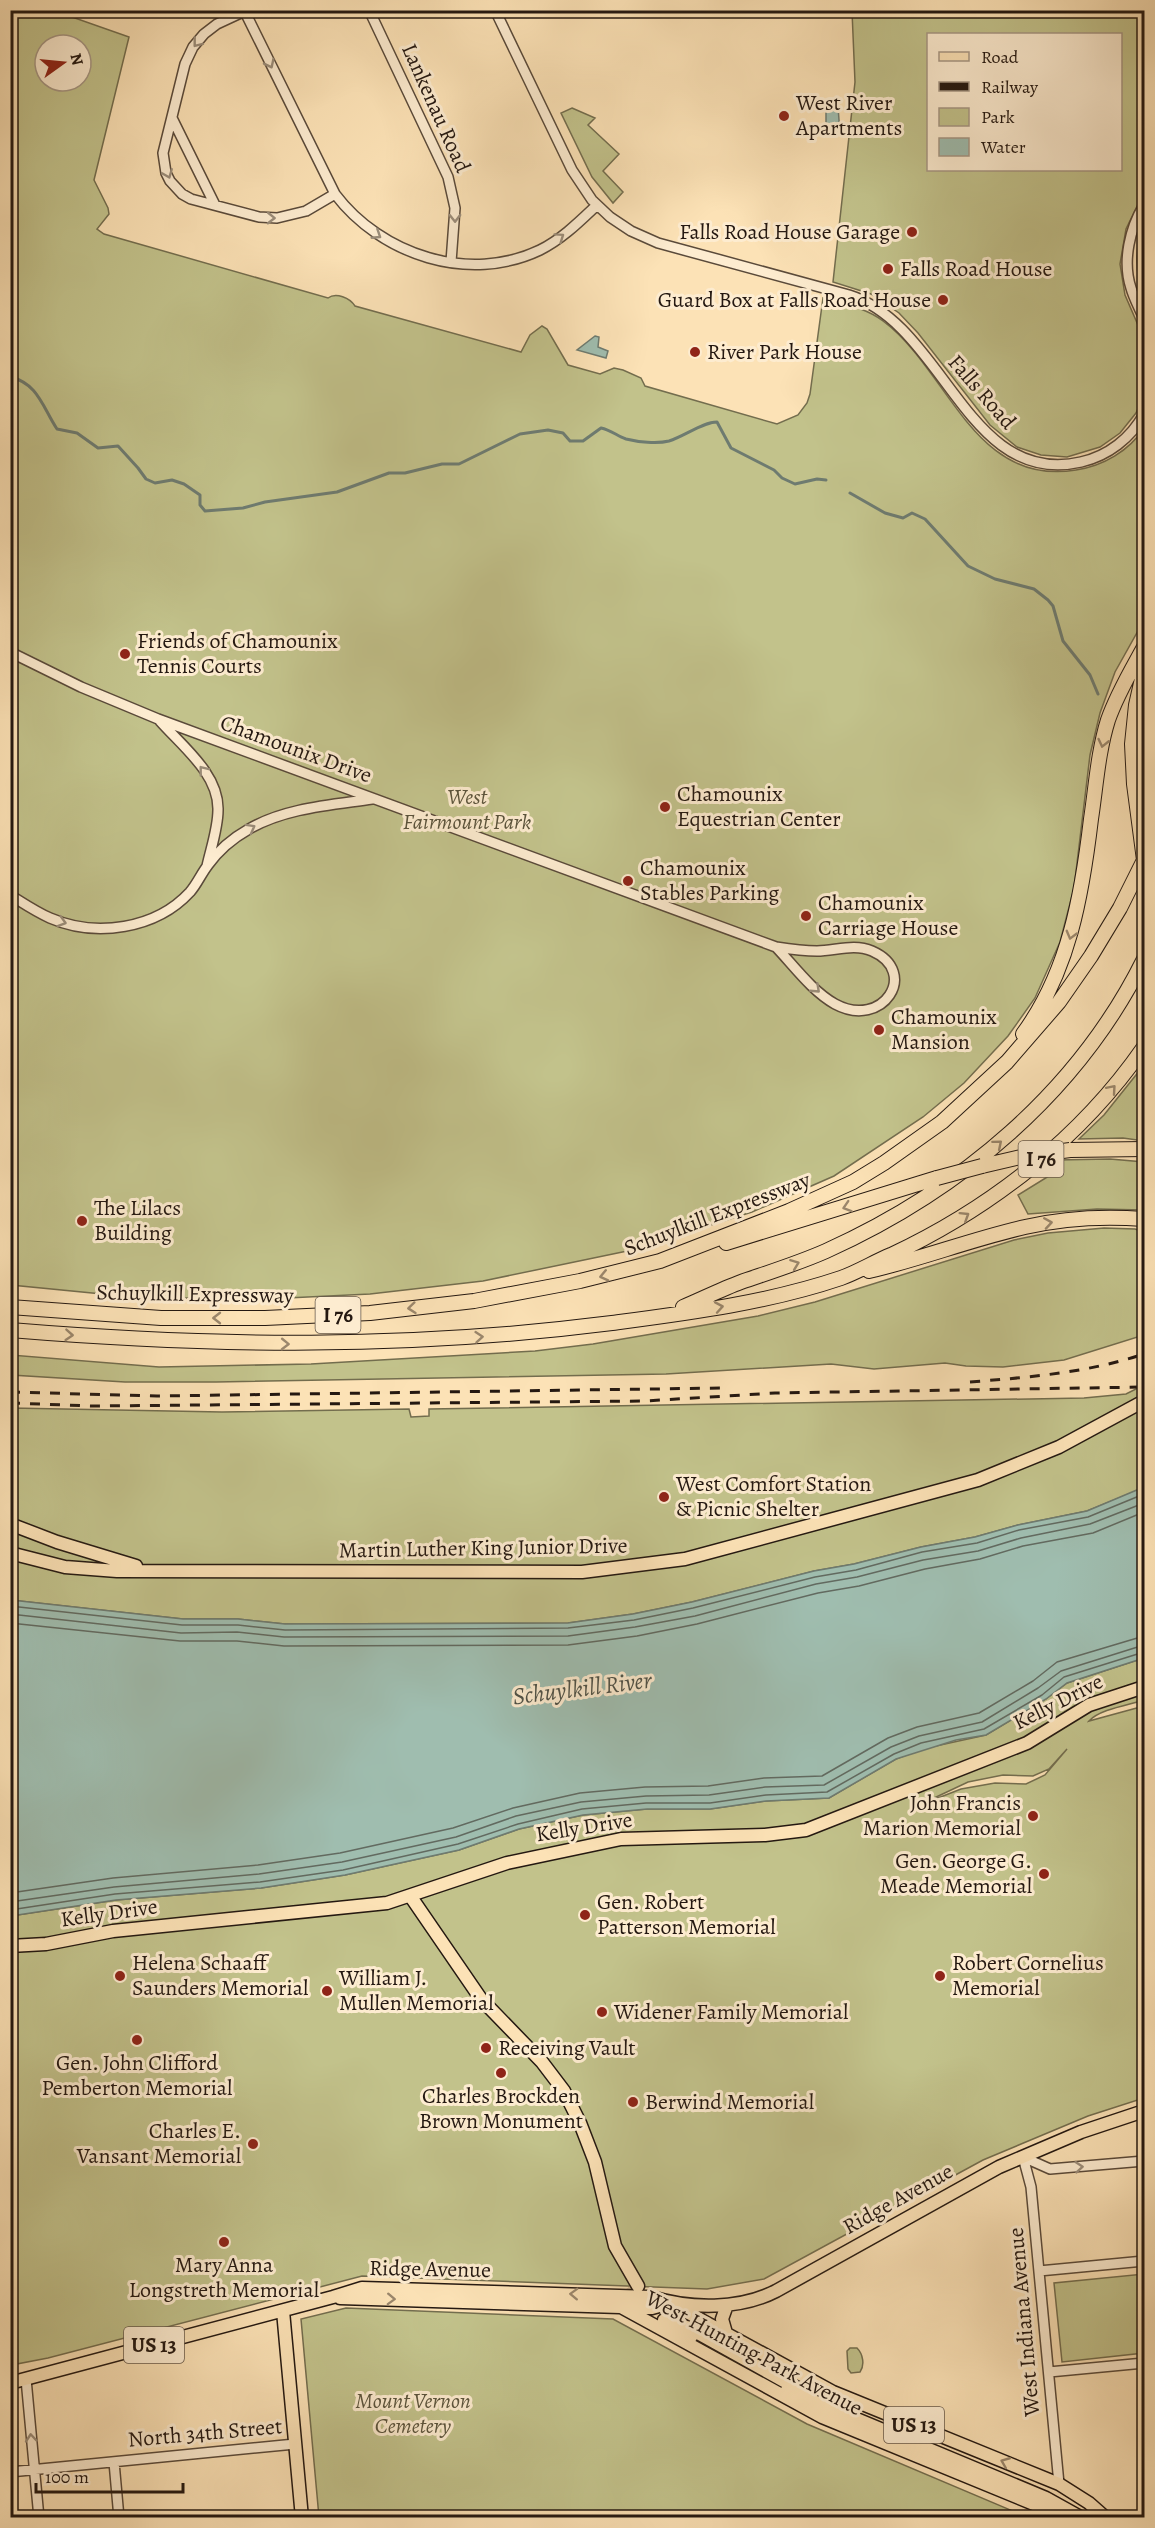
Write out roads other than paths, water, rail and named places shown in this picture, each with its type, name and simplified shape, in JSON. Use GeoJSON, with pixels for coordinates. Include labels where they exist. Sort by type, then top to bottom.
{"type":"FeatureCollection","features":[{"type":"Feature","properties":{"kind":"highway"},"geometry":{"type":"LineString","coordinates":[[988,1082],[1039,1011],[1068,946],[1082,890],[1102,745],[1117,698],[1144,646]]}},
{"type":"Feature","properties":{"kind":"highway"},"geometry":{"type":"LineString","coordinates":[[1144,670],[1136,705],[1132,744],[1133,775],[1144,860]]}},
{"type":"Feature","properties":{"kind":"highway","name":"Schuylkill Expressway"},"geometry":{"type":"LineString","coordinates":[[10,1307],[161,1318],[265,1318],[370,1312],[474,1301],[532,1291],[660,1261],[789,1211],[853,1182],[932,1129],[988,1082],[1059,1002],[1091,956],[1120,908],[1144,860]]}},
{"type":"Feature","properties":{"kind":"highway"},"geometry":{"type":"LineString","coordinates":[[662,1316],[739,1283],[800,1262],[853,1238],[912,1205],[977,1161],[1041,1105],[1080,1061],[1122,1001],[1144,959]]}},
{"type":"Feature","properties":{"kind":"highway","name":"Schuylkill Expressway"},"geometry":{"type":"LineString","coordinates":[[10,1330],[203,1342],[335,1344],[510,1334],[662,1316],[761,1299],[843,1277],[941,1231],[1008,1187],[1096,1107],[1144,1047]]}},
{"type":"Feature","properties":{"kind":"highway"},"geometry":{"type":"LineString","coordinates":[[660,1261],[781,1228],[982,1166],[1026,1156],[1070,1150],[1144,1149]]}},
{"type":"Feature","properties":{"kind":"highway"},"geometry":{"type":"LineString","coordinates":[[843,1277],[911,1261],[1025,1227],[1070,1220],[1144,1220]]}},
{"type":"Feature","properties":{"kind":"main road","name":"Martin Luther King Junior Drive"},"geometry":{"type":"LineString","coordinates":[[10,1553],[65,1567],[151,1570],[582,1572],[660,1564],[725,1549],[987,1476],[1059,1448],[1144,1401]]}},
{"type":"Feature","properties":{"kind":"main road"},"geometry":{"type":"LineString","coordinates":[[10,1524],[57,1542],[151,1570]]}},
{"type":"Feature","properties":{"kind":"main road"},"geometry":{"type":"LineString","coordinates":[[57,1542],[65,1549],[65,1567]]}},
{"type":"Feature","properties":{"kind":"main road","name":"Kelly Drive"},"geometry":{"type":"LineString","coordinates":[[10,1946],[46,1944],[113,1931],[375,1905],[411,1897],[507,1863],[603,1842],[636,1838],[765,1835],[806,1830],[1027,1743],[1089,1705],[1144,1687]]}},
{"type":"Feature","properties":{"kind":"main road","name":"West Hunting Park Avenue"},"geometry":{"type":"LineString","coordinates":[[411,1897],[481,1999],[557,2081],[576,2114],[585,2138],[604,2234],[617,2265],[634,2286]]}},
{"type":"Feature","properties":{"kind":"main road","name":"Ridge Avenue"},"geometry":{"type":"LineString","coordinates":[[333,2298],[652,2308],[670,2303],[727,2305],[747,2303],[776,2292],[999,2167],[1093,2128],[1144,2111]]}},
{"type":"Feature","properties":{"kind":"main road","name":"Ridge Avenue"},"geometry":{"type":"LineString","coordinates":[[10,2383],[333,2298],[362,2288],[651,2296],[670,2303]]}},
{"type":"Feature","properties":{"kind":"main road","name":"West Hunting Park Avenue"},"geometry":{"type":"LineString","coordinates":[[670,2303],[833,2392],[1059,2484],[1087,2501],[1106,2517]]}},
{"type":"Feature","properties":{"kind":"main road"},"geometry":{"type":"LineString","coordinates":[[726,2333],[722,2319],[727,2305]]}},
{"type":"Feature","properties":{"kind":"main road","name":"West Hunting Park Avenue"},"geometry":{"type":"LineString","coordinates":[[621,2307],[814,2413],[1068,2517]]}},
{"type":"Feature","properties":{"kind":"main road"},"geometry":{"type":"LineString","coordinates":[[283,2311],[302,2517]]}},
{"type":"Feature","properties":{"kind":"main road","name":"West Hunting Park Avenue"},"geometry":{"type":"LineString","coordinates":[[1082,2517],[1046,2498],[797,2396],[670,2320],[800,2390],[1048,2492],[1092,2517]]}},
{"type":"Feature","properties":{"kind":"street","name":"Lankenau Road"},"geometry":{"type":"LineString","coordinates":[[369,10],[448,177],[455,208],[451,262]]}},
{"type":"Feature","properties":{"kind":"street","name":"Falls Road"},"geometry":{"type":"LineString","coordinates":[[495,10],[572,170],[597,205],[622,226],[658,243],[870,303],[897,323],[914,340],[986,433],[1009,451],[1028,460],[1056,465],[1075,464],[1095,458],[1121,443],[1135,429],[1144,414]]}},
{"type":"Feature","properties":{"kind":"street"},"geometry":{"type":"LineString","coordinates":[[335,194],[306,211],[277,218],[249,215],[191,199],[182,194],[170,181],[166,173],[163,153],[185,64],[193,47],[211,29],[244,11],[335,194],[357,220],[390,243],[416,254],[451,262],[486,264],[528,255],[565,234],[597,205]]}},
{"type":"Feature","properties":{"kind":"street"},"geometry":{"type":"LineString","coordinates":[[172,118],[215,205]]}},
{"type":"Feature","properties":{"kind":"street"},"geometry":{"type":"LineString","coordinates":[[1144,205],[1132,232],[1128,264],[1131,289],[1144,319]]}},
{"type":"Feature","properties":{"kind":"street","name":"Chamounix Drive"},"geometry":{"type":"LineString","coordinates":[[10,652],[81,687],[158,719],[776,947],[806,951],[852,948],[869,950],[876,953],[889,966],[894,981],[891,995],[887,1000],[871,1009],[845,1008],[816,990],[776,947]]}},
{"type":"Feature","properties":{"kind":"street"},"geometry":{"type":"LineString","coordinates":[[158,719],[200,766],[214,788],[218,812],[207,866]]}},
{"type":"Feature","properties":{"kind":"street"},"geometry":{"type":"LineString","coordinates":[[10,895],[45,915],[64,922],[91,927],[118,927],[143,922],[178,903],[195,887],[207,866],[233,840],[258,824],[298,811],[374,799]]}},
{"type":"Feature","properties":{"kind":"street"},"geometry":{"type":"LineString","coordinates":[[1023,2157],[1050,2169],[1144,2161]]}},
{"type":"Feature","properties":{"kind":"street","name":"West Indiana Avenue"},"geometry":{"type":"LineString","coordinates":[[1023,2157],[1031,2187],[1059,2484]]}},
{"type":"Feature","properties":{"kind":"street"},"geometry":{"type":"LineString","coordinates":[[1039,2271],[1144,2261]]}},
{"type":"Feature","properties":{"kind":"street"},"geometry":{"type":"LineString","coordinates":[[1048,2372],[1144,2363]]}},
{"type":"Feature","properties":{"kind":"street"},"geometry":{"type":"LineString","coordinates":[[26,2379],[39,2517]]}},
{"type":"Feature","properties":{"kind":"street","name":"North 34th Street"},"geometry":{"type":"LineString","coordinates":[[10,2472],[296,2444]]}},
{"type":"Feature","properties":{"kind":"street"},"geometry":{"type":"LineString","coordinates":[[114,2462],[119,2517]]}},
{"type":"Feature","properties":{"kind":"water"},"geometry":{"type":"Polygon","coordinates":[[[838,106],[840,134],[826,134],[826,108],[838,106]]]}},
{"type":"Feature","properties":{"kind":"water"},"geometry":{"type":"Polygon","coordinates":[[[595,336],[599,337],[598,347],[608,351],[606,358],[577,350],[595,336]]]}},
{"type":"Feature","properties":{"kind":"water","name":"Schuylkill River"},"geometry":{"type":"Polygon","coordinates":[[[1144,1487],[1144,1658],[1067,1683],[1046,1699],[986,1735],[956,1740],[896,1759],[829,1798],[766,1801],[710,1809],[647,1809],[583,1815],[519,1829],[459,1850],[345,1875],[261,1888],[116,1900],[11,1916],[11,1600],[183,1619],[238,1619],[285,1624],[568,1623],[633,1614],[692,1602],[814,1571],[1087,1511],[1144,1487]]]}},
{"type":"Feature","properties":{"kind":"waterway"},"geometry":{"type":"LineString","coordinates":[[10,377],[27,385],[39,397],[57,429],[77,433],[98,448],[118,446],[146,479],[155,483],[172,480],[184,484],[200,495],[200,505],[205,511],[243,508],[265,502],[337,492],[389,473],[405,473],[442,464],[459,464],[520,434],[548,430],[563,433],[570,441],[583,441],[601,428],[626,439],[659,442],[675,439],[706,424],[717,422],[731,448],[774,470],[782,478],[795,484],[817,479],[826,480]]}},
{"type":"Feature","properties":{"kind":"waterway"},"geometry":{"type":"LineString","coordinates":[[850,493],[885,513],[903,518],[912,513],[925,519],[968,566],[995,579],[1034,589],[1048,600],[1053,606],[1063,641],[1090,675],[1098,694]]}},
{"type":"Feature","properties":{"kind":"tunnel"},"geometry":{"type":"LineString","coordinates":[[630,2286],[643,2302]]}},
{"type":"Feature","properties":{"kind":"tunnel"},"geometry":{"type":"LineString","coordinates":[[651,2301],[675,2320]]}},
{"type":"Feature","properties":{"kind":"railway"},"geometry":{"type":"LineString","coordinates":[[970,1382],[1080,1370],[1144,1354]]}},
{"type":"Feature","properties":{"kind":"railway"},"geometry":{"type":"LineString","coordinates":[[10,1403],[93,1406],[645,1401],[775,1393],[1144,1387]]}},
{"type":"Feature","properties":{"kind":"railway"},"geometry":{"type":"LineString","coordinates":[[10,1392],[157,1396],[722,1388]]}},
{"type":"Feature","properties":{"kind":"place","name":"West River Apartments"},"geometry":{"type":"Point","coordinates":[784,116]}},
{"type":"Feature","properties":{"kind":"place","name":"Falls Road House Garage"},"geometry":{"type":"Point","coordinates":[912,232]}},
{"type":"Feature","properties":{"kind":"place","name":"Falls Road House"},"geometry":{"type":"Point","coordinates":[888,269]}},
{"type":"Feature","properties":{"kind":"place","name":"Guard Box at Falls Road House"},"geometry":{"type":"Point","coordinates":[943,300]}},
{"type":"Feature","properties":{"kind":"place","name":"River Park House"},"geometry":{"type":"Point","coordinates":[695,352]}},
{"type":"Feature","properties":{"kind":"place","name":"Friends of Chamounix Tennis Courts"},"geometry":{"type":"Point","coordinates":[125,654]}},
{"type":"Feature","properties":{"kind":"place","name":"Chamounix Equestrian Center"},"geometry":{"type":"Point","coordinates":[665,807]}},
{"type":"Feature","properties":{"kind":"place","name":"Chamounix Stables Parking"},"geometry":{"type":"Point","coordinates":[628,881]}},
{"type":"Feature","properties":{"kind":"place","name":"Chamounix Carriage House"},"geometry":{"type":"Point","coordinates":[806,916]}},
{"type":"Feature","properties":{"kind":"place","name":"Chamounix Mansion"},"geometry":{"type":"Point","coordinates":[879,1030]}},
{"type":"Feature","properties":{"kind":"place","name":"The Lilacs Building"},"geometry":{"type":"Point","coordinates":[82,1221]}},
{"type":"Feature","properties":{"kind":"place","name":"West Comfort Station & Picnic Shelter"},"geometry":{"type":"Point","coordinates":[664,1497]}},
{"type":"Feature","properties":{"kind":"place","name":"John Francis Marion Memorial"},"geometry":{"type":"Point","coordinates":[1033,1816]}},
{"type":"Feature","properties":{"kind":"place","name":"Gen. George G. Meade Memorial"},"geometry":{"type":"Point","coordinates":[1044,1874]}},
{"type":"Feature","properties":{"kind":"place","name":"Gen. Robert Patterson Memorial"},"geometry":{"type":"Point","coordinates":[585,1915]}},
{"type":"Feature","properties":{"kind":"place","name":"Helena Schaaff Saunders Memorial"},"geometry":{"type":"Point","coordinates":[120,1976]}},
{"type":"Feature","properties":{"kind":"place","name":"Robert Cornelius Memorial"},"geometry":{"type":"Point","coordinates":[940,1976]}},
{"type":"Feature","properties":{"kind":"place","name":"William J. Mullen Memorial"},"geometry":{"type":"Point","coordinates":[327,1991]}},
{"type":"Feature","properties":{"kind":"place","name":"Widener Family Memorial"},"geometry":{"type":"Point","coordinates":[602,2012]}},
{"type":"Feature","properties":{"kind":"place","name":"Gen. John Clifford Pemberton Memorial"},"geometry":{"type":"Point","coordinates":[137,2040]}},
{"type":"Feature","properties":{"kind":"place","name":"Receiving Vault"},"geometry":{"type":"Point","coordinates":[486,2048]}},
{"type":"Feature","properties":{"kind":"place","name":"Charles Brockden Brown Monument"},"geometry":{"type":"Point","coordinates":[501,2073]}},
{"type":"Feature","properties":{"kind":"place","name":"Berwind Memorial"},"geometry":{"type":"Point","coordinates":[633,2102]}},
{"type":"Feature","properties":{"kind":"place","name":"Charles E. Vansant Memorial"},"geometry":{"type":"Point","coordinates":[253,2144]}},
{"type":"Feature","properties":{"kind":"place","name":"Mary Anna Longstreth Memorial"},"geometry":{"type":"Point","coordinates":[224,2242]}},
{"type":"Feature","properties":{"kind":"park label","name":"West Fairmount Park"},"geometry":{"type":"Point","coordinates":[467,810]}},
{"type":"Feature","properties":{"kind":"park label","name":"Mount Vernon Cemetery"},"geometry":{"type":"Point","coordinates":[413,2414]}}]}
